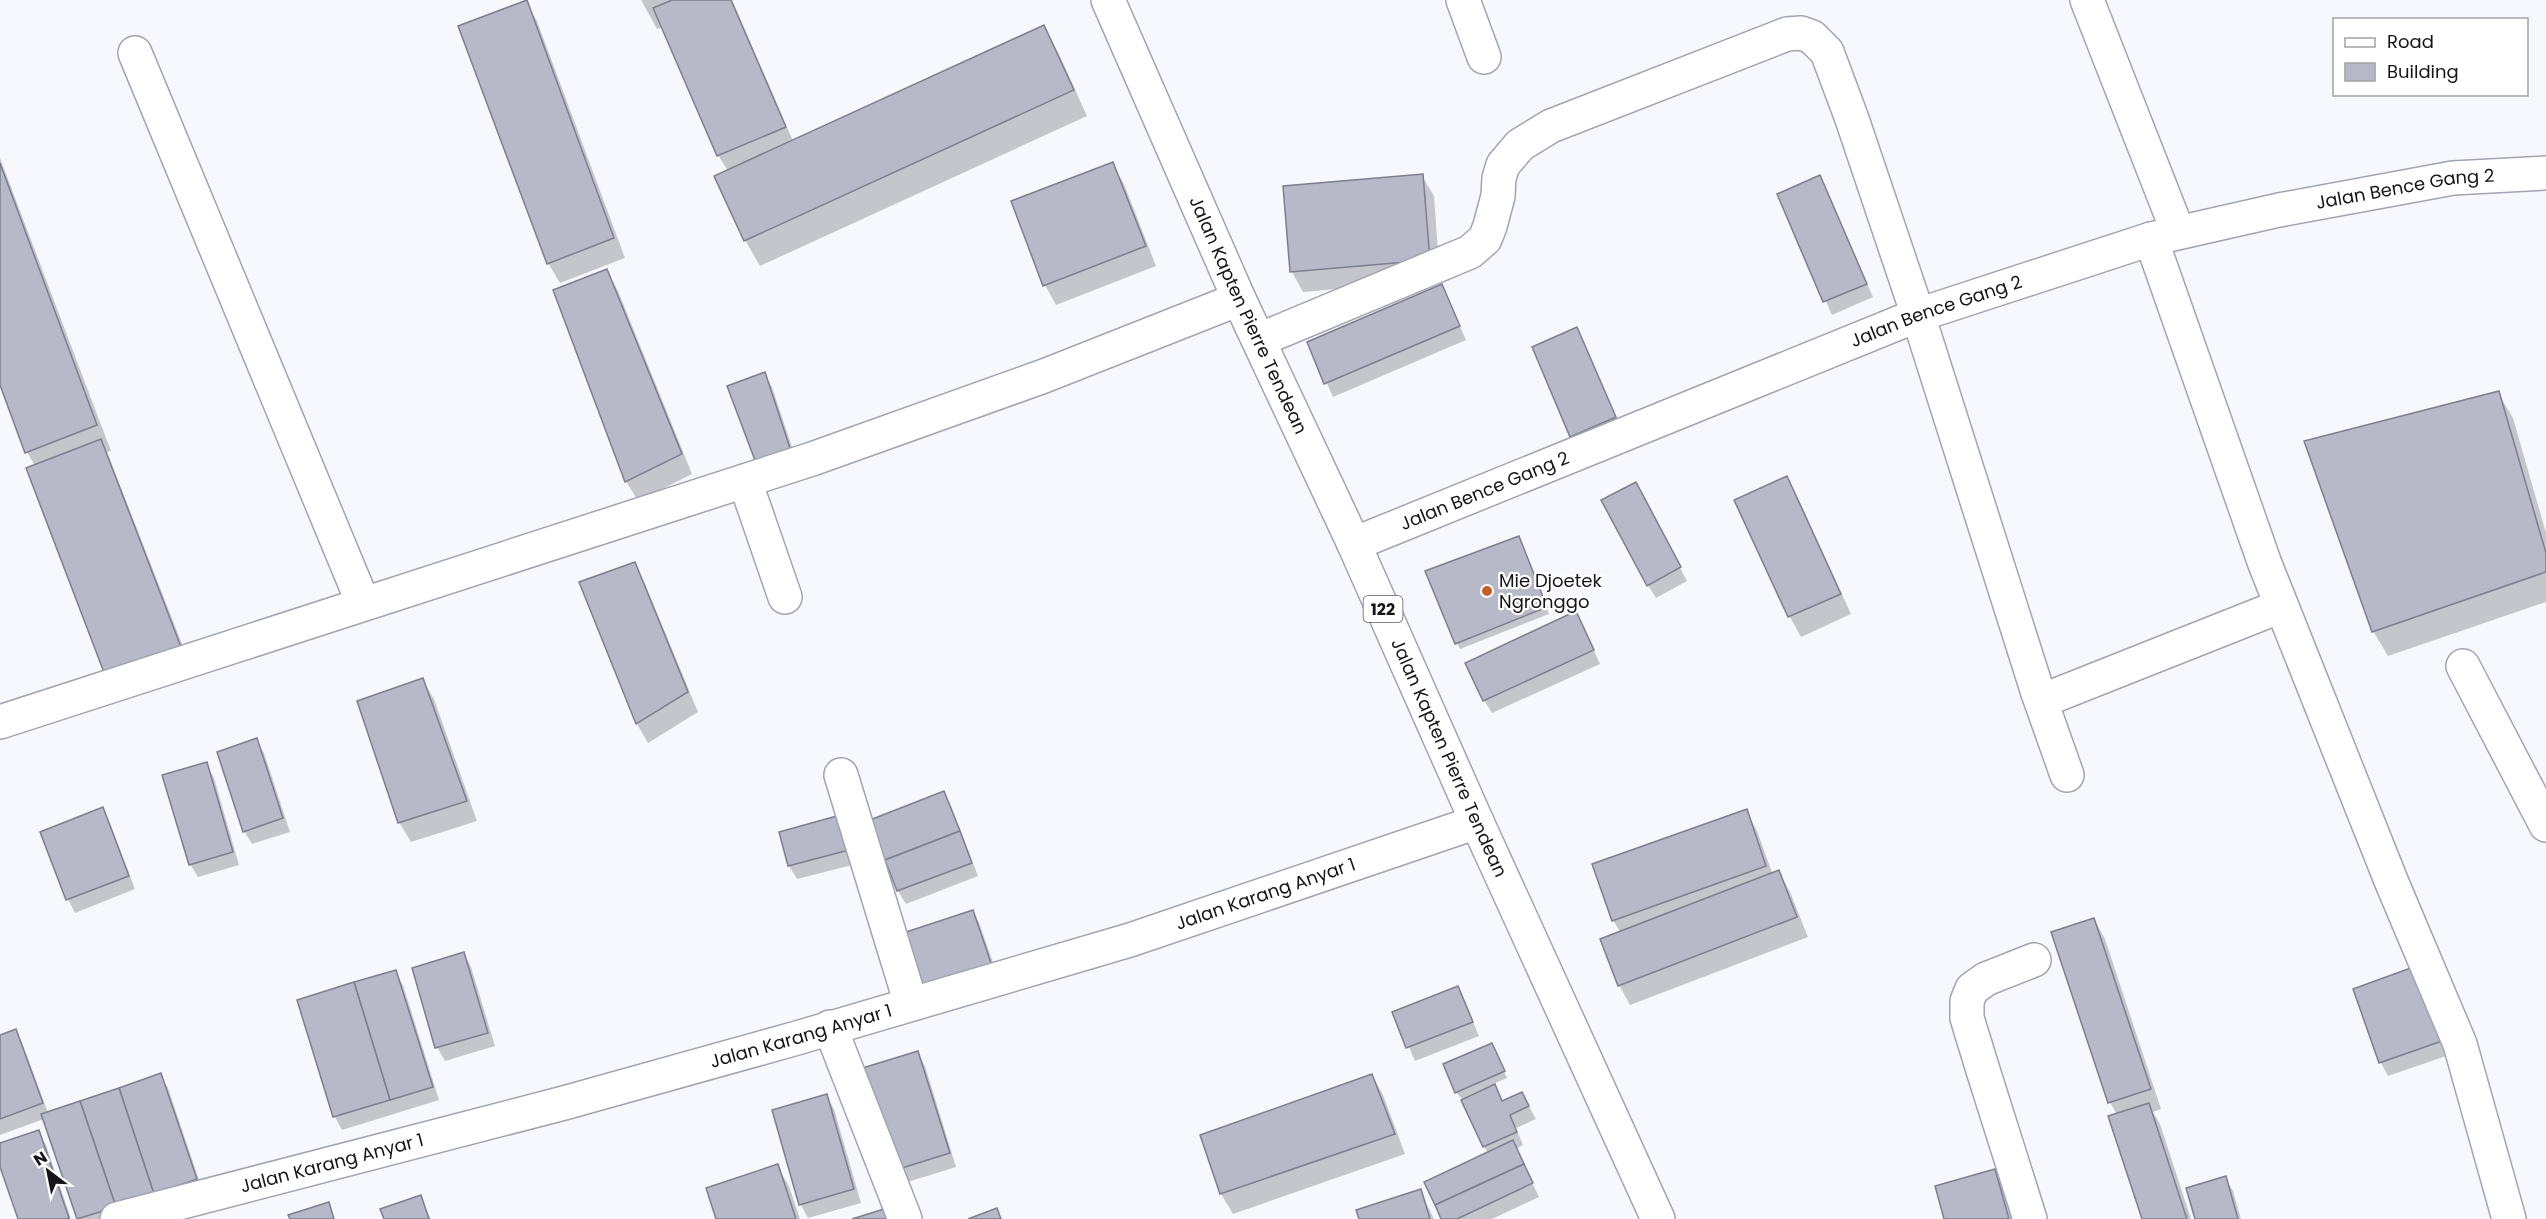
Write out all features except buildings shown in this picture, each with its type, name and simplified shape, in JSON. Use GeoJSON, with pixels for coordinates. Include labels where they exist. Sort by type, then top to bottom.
{"type":"FeatureCollection","features":[{"type":"Feature","properties":{"kind":"street","name":"Jalan Kapten Pierre Tendean"},"geometry":{"type":"LineString","coordinates":[[1108,0],[1239,299],[1354,544],[1477,822],[1658,1219]]}},
{"type":"Feature","properties":{"kind":"street"},"geometry":{"type":"LineString","coordinates":[[1463,0],[1484,57]]}},
{"type":"Feature","properties":{"kind":"street"},"geometry":{"type":"LineString","coordinates":[[2087,0],[2281,606],[2392,883],[2460,1044],[2509,1219]]}},
{"type":"Feature","properties":{"kind":"street"},"geometry":{"type":"LineString","coordinates":[[1259,340],[1470,252],[1485,239],[1498,196],[1498,178],[1503,165],[1520,145],[1551,126],[1787,34],[1801,33],[1812,37],[1827,52],[1852,119],[1918,315],[2037,693],[2067,775]]}},
{"type":"Feature","properties":{"kind":"street"},"geometry":{"type":"LineString","coordinates":[[135,53],[363,603]]}},
{"type":"Feature","properties":{"kind":"street","name":"Jalan Bence Gang 2"},"geometry":{"type":"LineString","coordinates":[[1354,544],[1918,315],[2164,236],[2453,178],[2546,173]]}},
{"type":"Feature","properties":{"kind":"street"},"geometry":{"type":"LineString","coordinates":[[0,722],[812,459],[1044,376],[1239,299]]}},
{"type":"Feature","properties":{"kind":"street"},"geometry":{"type":"LineString","coordinates":[[745,480],[785,597]]}},
{"type":"Feature","properties":{"kind":"street"},"geometry":{"type":"LineString","coordinates":[[2037,693],[2054,696],[2281,606]]}},
{"type":"Feature","properties":{"kind":"street"},"geometry":{"type":"LineString","coordinates":[[2463,666],[2546,825]]}},
{"type":"Feature","properties":{"kind":"street"},"geometry":{"type":"LineString","coordinates":[[841,776],[911,1004]]}},
{"type":"Feature","properties":{"kind":"street","name":"Jalan Karang Anyar 1"},"geometry":{"type":"LineString","coordinates":[[117,1219],[564,1103],[911,1004],[1130,940],[1477,822]]}},
{"type":"Feature","properties":{"kind":"street"},"geometry":{"type":"LineString","coordinates":[[2031,1219],[1967,1018],[1967,1001],[1972,989],[1986,979],[2034,960]]}},
{"type":"Feature","properties":{"kind":"street"},"geometry":{"type":"LineString","coordinates":[[830,1027],[905,1219]]}},
{"type":"Feature","properties":{"kind":"place","name":"Mie Djoetek Ngronggo"},"geometry":{"type":"Point","coordinates":[1487,591]}}]}
